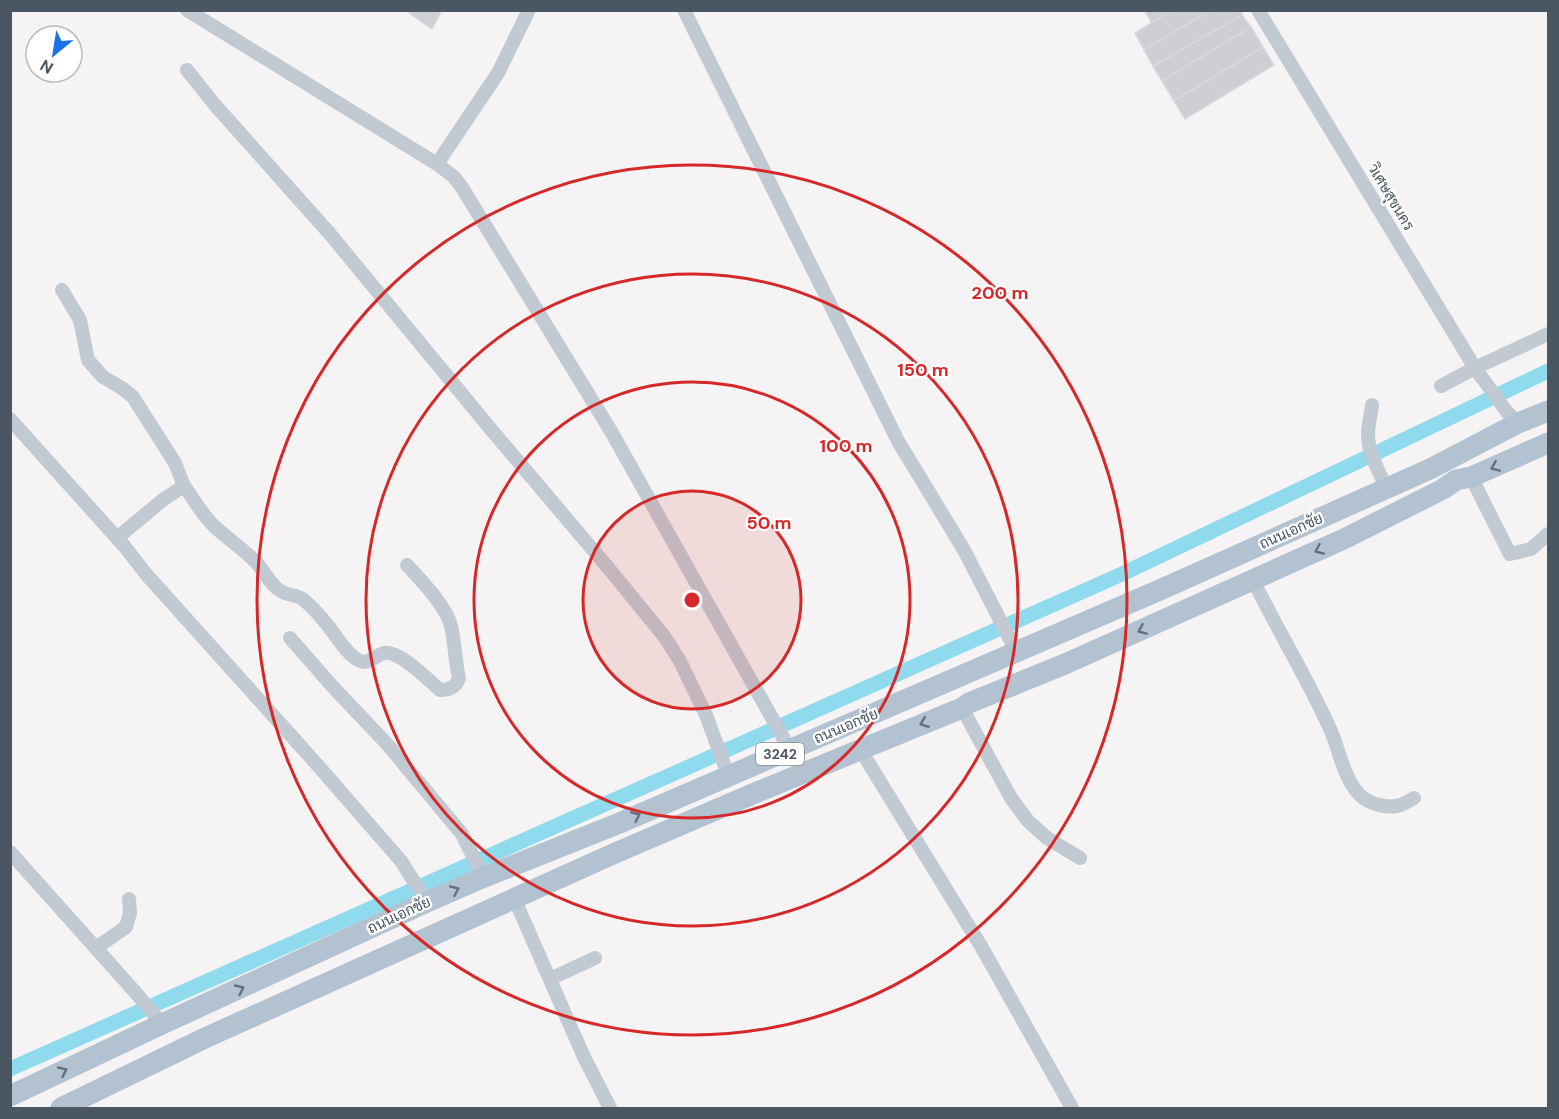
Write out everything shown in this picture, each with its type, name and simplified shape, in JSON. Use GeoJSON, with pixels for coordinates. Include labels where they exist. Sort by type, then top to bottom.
{"type":"FeatureCollection","features":[{"type":"Feature","properties":{"kind":"main road","name":"ถนนเอกชัย"},"geometry":{"type":"LineString","coordinates":[[10,1096],[156,1018],[427,902],[478,869],[622,822],[728,775],[786,742],[1013,645],[1162,589],[1387,489],[1432,468],[1513,417],[1548,411]]}},
{"type":"Feature","properties":{"kind":"main road","name":"ถนนเอกชัย"},"geometry":{"type":"LineString","coordinates":[[61,1108],[205,1038],[514,898],[755,792],[1065,664],[1346,538],[1443,489],[1456,480],[1471,477],[1548,444]]}},
{"type":"Feature","properties":{"kind":"street"},"geometry":{"type":"LineString","coordinates":[[187,10],[437,164],[454,177],[606,423],[786,742]]}},
{"type":"Feature","properties":{"kind":"street"},"geometry":{"type":"LineString","coordinates":[[437,164],[498,73],[529,10]]}},
{"type":"Feature","properties":{"kind":"street"},"geometry":{"type":"LineString","coordinates":[[684,10],[898,441],[964,550],[1013,645]]}},
{"type":"Feature","properties":{"kind":"street","name":"วิเศษสุขนคร"},"geometry":{"type":"LineString","coordinates":[[1258,10],[1475,368],[1513,417]]}},
{"type":"Feature","properties":{"kind":"street"},"geometry":{"type":"LineString","coordinates":[[187,70],[215,105],[330,234],[664,636],[680,661],[706,715],[728,775]]}},
{"type":"Feature","properties":{"kind":"street"},"geometry":{"type":"LineString","coordinates":[[62,290],[80,320],[88,360],[103,377],[133,397],[175,463],[184,486],[213,525],[245,552],[280,591],[297,596],[304,601],[358,660],[363,663],[368,662],[383,653],[396,655],[440,690],[447,690],[457,684],[459,678],[451,624],[426,585],[407,565]]}},
{"type":"Feature","properties":{"kind":"street"},"geometry":{"type":"LineString","coordinates":[[1441,386],[1548,334]]}},
{"type":"Feature","properties":{"kind":"street"},"geometry":{"type":"LineString","coordinates":[[1372,405],[1368,435],[1370,449],[1387,489]]}},
{"type":"Feature","properties":{"kind":"street"},"geometry":{"type":"LineString","coordinates":[[10,419],[401,861],[427,902]]}},
{"type":"Feature","properties":{"kind":"street"},"geometry":{"type":"LineString","coordinates":[[1471,477],[1510,554],[1531,549],[1548,534]]}},
{"type":"Feature","properties":{"kind":"street"},"geometry":{"type":"LineString","coordinates":[[117,538],[164,499],[184,486]]}},
{"type":"Feature","properties":{"kind":"street"},"geometry":{"type":"LineString","coordinates":[[1253,580],[1323,714],[1349,780],[1363,797],[1380,805],[1398,806],[1414,798]]}},
{"type":"Feature","properties":{"kind":"street"},"geometry":{"type":"LineString","coordinates":[[290,638],[387,744],[462,834],[478,869]]}},
{"type":"Feature","properties":{"kind":"street"},"geometry":{"type":"LineString","coordinates":[[962,708],[1011,798],[1028,821],[1047,838],[1080,858]]}},
{"type":"Feature","properties":{"kind":"street"},"geometry":{"type":"LineString","coordinates":[[860,749],[981,946],[1072,1108]]}},
{"type":"Feature","properties":{"kind":"street"},"geometry":{"type":"LineString","coordinates":[[10,852],[156,1018]]}},
{"type":"Feature","properties":{"kind":"street"},"geometry":{"type":"LineString","coordinates":[[514,898],[584,1057],[610,1108]]}},
{"type":"Feature","properties":{"kind":"street"},"geometry":{"type":"LineString","coordinates":[[96,948],[126,927],[130,913],[129,899]]}},
{"type":"Feature","properties":{"kind":"street"},"geometry":{"type":"LineString","coordinates":[[550,979],[595,958]]}},
{"type":"Feature","properties":{"kind":"building"},"geometry":{"type":"Polygon","coordinates":[[[405,10],[442,10],[432,29],[405,10]]]}},
{"type":"Feature","properties":{"kind":"building"},"geometry":{"type":"Polygon","coordinates":[[[1144,10],[1172,10],[1152,23],[1144,10]]]}},
{"type":"Feature","properties":{"kind":"building"},"geometry":{"type":"Polygon","coordinates":[[[1172,10],[1211,10],[1144,50],[1135,33],[1172,10]]]}},
{"type":"Feature","properties":{"kind":"building"},"geometry":{"type":"Polygon","coordinates":[[[1211,10],[1240,10],[1242,15],[1153,66],[1144,50],[1211,10]]]}},
{"type":"Feature","properties":{"kind":"building"},"geometry":{"type":"Polygon","coordinates":[[[1242,15],[1251,27],[1162,81],[1153,66],[1242,15]]]}},
{"type":"Feature","properties":{"kind":"building"},"geometry":{"type":"Polygon","coordinates":[[[1251,27],[1263,47],[1174,101],[1162,81],[1251,27]]]}},
{"type":"Feature","properties":{"kind":"building"},"geometry":{"type":"Polygon","coordinates":[[[1263,47],[1274,65],[1185,119],[1174,101],[1263,47]]]}},
{"type":"Feature","properties":{"kind":"waterway"},"geometry":{"type":"LineString","coordinates":[[10,1069],[1122,574],[1548,371]]}}]}
